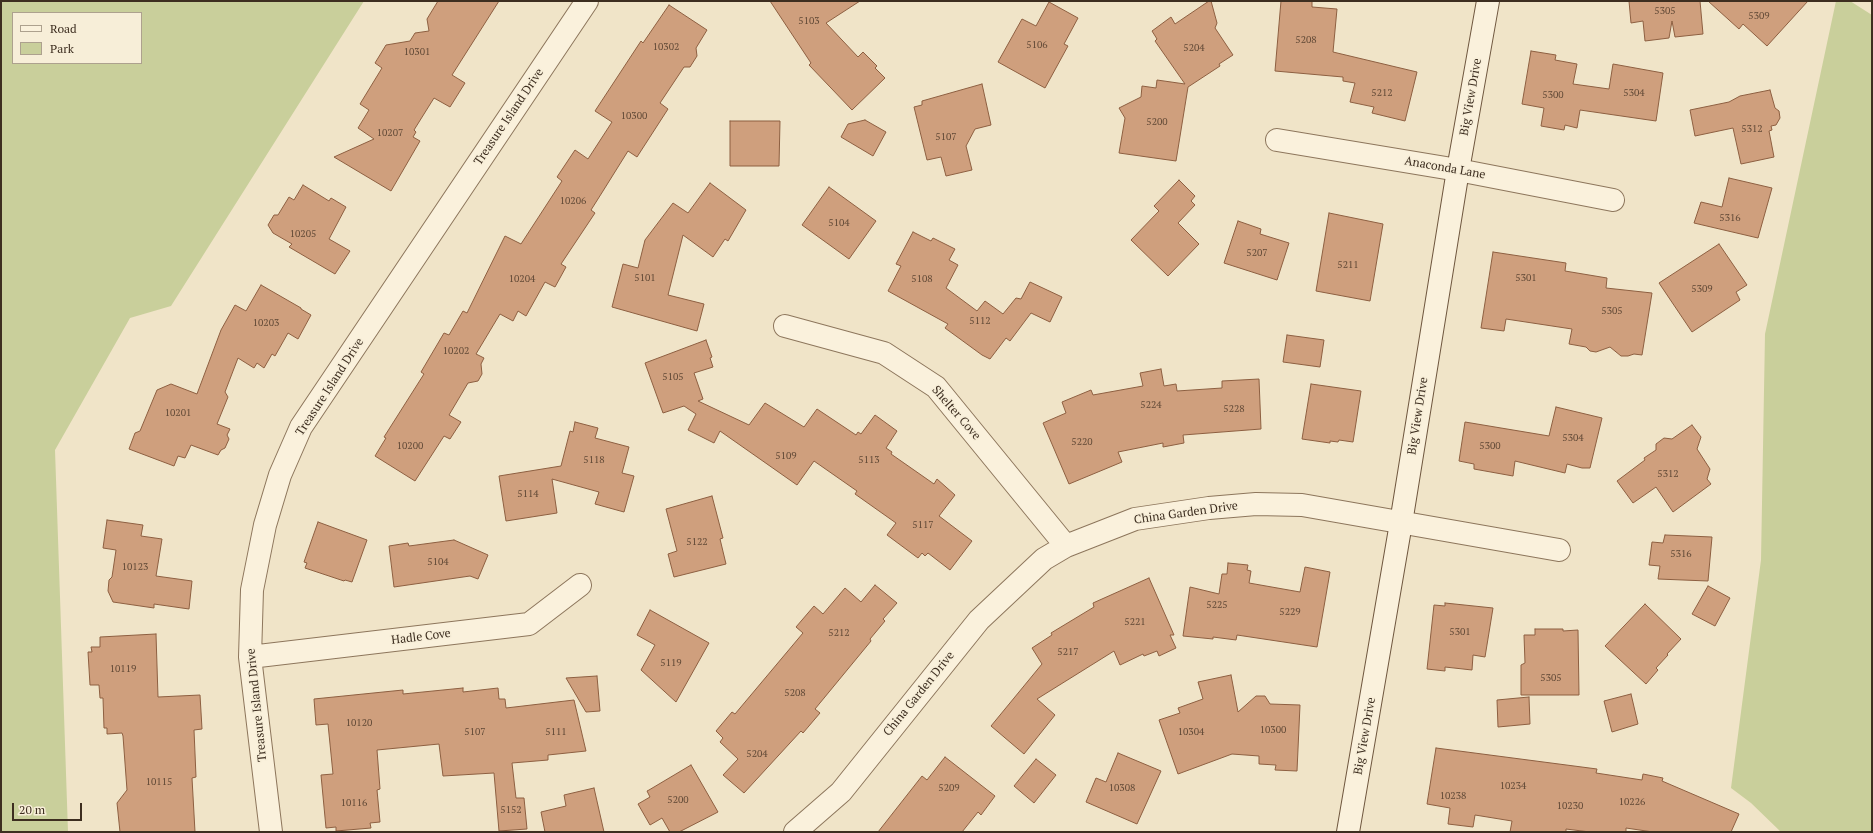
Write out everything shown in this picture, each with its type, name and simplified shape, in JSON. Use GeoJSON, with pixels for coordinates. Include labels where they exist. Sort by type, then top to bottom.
{"type":"FeatureCollection","features":[{"type":"Feature","properties":{"kind":"street","name":"Treasure Island Drive"},"geometry":{"type":"LineString","coordinates":[[271,832],[250,657],[252,590],[265,525],[280,475],[302,427],[587,1]]}},
{"type":"Feature","properties":{"kind":"street","name":"Big View Drive"},"geometry":{"type":"LineString","coordinates":[[1348,832],[1401,523],[1458,170],[1488,1]]}},
{"type":"Feature","properties":{"kind":"street","name":"Anaconda Lane"},"geometry":{"type":"LineString","coordinates":[[1277,140],[1458,170],[1613,200]]}},
{"type":"Feature","properties":{"kind":"street","name":"Shelter Cove"},"geometry":{"type":"LineString","coordinates":[[785,326],[884,353],[936,387],[1066,546]]}},
{"type":"Feature","properties":{"kind":"street","name":"China Garden Drive"},"geometry":{"type":"LineString","coordinates":[[795,832],[841,792],[979,620],[1044,559],[1066,546],[1135,519],[1209,508],[1256,504],[1302,505],[1559,550]]}},
{"type":"Feature","properties":{"kind":"street","name":"Hadle Cove"},"geometry":{"type":"LineString","coordinates":[[250,657],[529,624],[580,585]]}},
{"type":"Feature","properties":{"kind":"green space"},"geometry":{"type":"Polygon","coordinates":[[[1,1],[364,1],[171,306],[130,318],[55,450],[68,832],[1,832],[1,1]]]}},
{"type":"Feature","properties":{"kind":"green space"},"geometry":{"type":"Polygon","coordinates":[[[1836,1],[1850,1],[1872,15],[1872,832],[1781,832],[1751,803],[1731,788],[1761,560],[1765,334],[1836,1]]]}},
{"type":"Feature","properties":{"kind":"building"},"geometry":{"type":"Polygon","coordinates":[[[438,1],[499,1],[452,75],[465,83],[450,107],[434,98],[414,130],[416,132],[413,137],[420,141],[391,191],[334,157],[374,139],[358,128],[369,110],[360,104],[382,68],[375,63],[386,45],[410,41],[415,33],[429,31],[427,19],[438,1]]]}},
{"type":"Feature","properties":{"kind":"building"},"geometry":{"type":"Polygon","coordinates":[[[770,1],[860,1],[826,23],[858,57],[863,52],[877,66],[875,68],[885,78],[852,110],[809,65],[811,63],[770,1]]]}},
{"type":"Feature","properties":{"kind":"building"},"geometry":{"type":"Polygon","coordinates":[[[1211,1],[1217,23],[1215,28],[1233,55],[1219,64],[1220,66],[1188,87],[1176,161],[1119,153],[1125,118],[1119,108],[1141,97],[1142,86],[1156,88],[1157,80],[1185,84],[1155,41],[1157,39],[1152,31],[1171,17],[1175,24],[1211,1]]]}},
{"type":"Feature","properties":{"kind":"building"},"geometry":{"type":"Polygon","coordinates":[[[1281,1],[1312,1],[1312,7],[1337,9],[1333,52],[1417,72],[1405,121],[1372,113],[1374,107],[1350,102],[1355,83],[1343,81],[1343,77],[1275,71],[1281,1]]]}},
{"type":"Feature","properties":{"kind":"building"},"geometry":{"type":"Polygon","coordinates":[[[1629,1],[1700,1],[1703,34],[1675,37],[1672,21],[1669,38],[1645,41],[1643,21],[1631,23],[1629,1]]]}},
{"type":"Feature","properties":{"kind":"building"},"geometry":{"type":"Polygon","coordinates":[[[1708,1],[1808,1],[1767,46],[1743,24],[1739,29],[1708,1]]]}},
{"type":"Feature","properties":{"kind":"building"},"geometry":{"type":"Polygon","coordinates":[[[1049,2],[1078,18],[1064,44],[1068,46],[1045,88],[998,62],[1022,19],[1036,26],[1049,2]]]}},
{"type":"Feature","properties":{"kind":"building"},"geometry":{"type":"Polygon","coordinates":[[[669,5],[707,30],[696,48],[697,56],[690,67],[684,67],[660,103],[668,109],[637,157],[628,151],[591,210],[595,213],[561,264],[566,267],[555,287],[545,282],[526,316],[518,311],[513,321],[500,314],[476,354],[484,358],[481,364],[482,374],[478,381],[468,383],[449,415],[461,422],[450,439],[444,436],[415,481],[375,456],[386,438],[384,437],[424,374],[421,372],[444,333],[449,335],[463,311],[467,313],[505,236],[521,244],[562,181],[557,177],[575,150],[588,159],[612,122],[595,111],[641,41],[643,43],[669,5]]]}},
{"type":"Feature","properties":{"kind":"building"},"geometry":{"type":"Polygon","coordinates":[[[1531,51],[1556,55],[1555,60],[1577,64],[1573,84],[1609,89],[1613,64],[1663,73],[1656,121],[1580,110],[1577,128],[1565,125],[1564,130],[1541,126],[1544,108],[1522,104],[1531,51]]]}},
{"type":"Feature","properties":{"kind":"building"},"geometry":{"type":"Polygon","coordinates":[[[982,84],[991,125],[975,129],[966,146],[972,170],[946,176],[941,157],[927,160],[914,107],[922,105],[922,101],[982,84]]]}},
{"type":"Feature","properties":{"kind":"building"},"geometry":{"type":"Polygon","coordinates":[[[1770,90],[1775,108],[1779,111],[1780,118],[1776,125],[1771,126],[1772,130],[1769,131],[1774,157],[1741,164],[1733,128],[1695,136],[1690,110],[1729,102],[1740,96],[1770,90]]]}},
{"type":"Feature","properties":{"kind":"building"},"geometry":{"type":"Polygon","coordinates":[[[865,120],[886,132],[873,156],[841,137],[848,124],[865,120]]]}},
{"type":"Feature","properties":{"kind":"building"},"geometry":{"type":"Polygon","coordinates":[[[730,121],[780,121],[779,166],[730,166],[730,121]]]}},
{"type":"Feature","properties":{"kind":"building"},"geometry":{"type":"Polygon","coordinates":[[[1729,178],[1772,188],[1758,238],[1694,223],[1701,202],[1722,207],[1729,178]]]}},
{"type":"Feature","properties":{"kind":"building"},"geometry":{"type":"Polygon","coordinates":[[[1179,180],[1195,196],[1191,201],[1195,205],[1178,223],[1199,244],[1168,276],[1131,240],[1159,211],[1154,206],[1179,180]]]}},
{"type":"Feature","properties":{"kind":"building"},"geometry":{"type":"Polygon","coordinates":[[[710,183],[746,210],[728,241],[725,239],[713,257],[683,235],[668,295],[704,304],[697,331],[612,307],[623,264],[638,268],[645,240],[673,203],[688,213],[710,183]]]}},
{"type":"Feature","properties":{"kind":"building"},"geometry":{"type":"Polygon","coordinates":[[[303,185],[329,201],[331,198],[346,207],[329,239],[350,251],[335,274],[289,247],[292,244],[273,233],[268,225],[274,215],[278,215],[289,197],[294,200],[303,185]]]}},
{"type":"Feature","properties":{"kind":"building"},"geometry":{"type":"Polygon","coordinates":[[[829,187],[876,221],[849,259],[802,225],[829,187]]]}},
{"type":"Feature","properties":{"kind":"building"},"geometry":{"type":"Polygon","coordinates":[[[1329,213],[1383,224],[1370,301],[1316,291],[1329,213]]]}},
{"type":"Feature","properties":{"kind":"building"},"geometry":{"type":"Polygon","coordinates":[[[1238,221],[1261,229],[1260,234],[1289,243],[1277,280],[1224,263],[1238,221]]]}},
{"type":"Feature","properties":{"kind":"building"},"geometry":{"type":"Polygon","coordinates":[[[913,232],[931,241],[933,238],[955,249],[949,260],[958,265],[946,288],[977,311],[985,301],[1003,314],[1016,298],[1021,299],[1030,282],[1062,297],[1050,322],[1031,313],[1010,341],[1006,338],[990,359],[982,355],[945,328],[948,324],[888,291],[901,266],[896,264],[913,232]]]}},
{"type":"Feature","properties":{"kind":"building"},"geometry":{"type":"Polygon","coordinates":[[[1719,244],[1747,285],[1736,292],[1740,300],[1692,332],[1659,283],[1719,244]]]}},
{"type":"Feature","properties":{"kind":"building"},"geometry":{"type":"Polygon","coordinates":[[[1493,252],[1566,263],[1565,271],[1607,278],[1606,288],[1652,293],[1642,355],[1634,354],[1621,356],[1610,347],[1596,352],[1590,351],[1586,347],[1569,344],[1572,329],[1506,319],[1504,331],[1481,328],[1493,252]]]}},
{"type":"Feature","properties":{"kind":"building"},"geometry":{"type":"Polygon","coordinates":[[[261,285],[311,315],[298,339],[288,333],[275,356],[272,354],[264,368],[257,363],[254,368],[238,358],[225,392],[228,397],[217,424],[230,429],[227,435],[229,439],[225,448],[221,450],[218,455],[191,445],[185,458],[178,456],[174,466],[129,449],[135,433],[140,431],[157,390],[171,384],[197,394],[221,330],[235,305],[246,311],[261,285]]]}},
{"type":"Feature","properties":{"kind":"building"},"geometry":{"type":"Polygon","coordinates":[[[1287,335],[1324,340],[1320,367],[1283,362],[1287,335]]]}},
{"type":"Feature","properties":{"kind":"building"},"geometry":{"type":"Polygon","coordinates":[[[706,340],[712,357],[710,358],[713,367],[694,373],[703,399],[698,401],[749,425],[765,403],[804,427],[817,409],[856,435],[858,432],[861,434],[875,415],[897,431],[886,448],[892,452],[891,454],[934,484],[937,479],[955,495],[939,516],[972,541],[950,570],[928,553],[925,556],[922,553],[918,558],[887,535],[896,523],[855,494],[857,491],[814,461],[797,485],[720,431],[714,443],[688,430],[696,414],[684,406],[663,413],[645,363],[706,340]]]}},
{"type":"Feature","properties":{"kind":"building"},"geometry":{"type":"Polygon","coordinates":[[[1161,369],[1164,386],[1176,384],[1177,391],[1222,388],[1222,381],[1259,379],[1261,429],[1183,435],[1184,443],[1163,447],[1163,443],[1118,452],[1122,462],[1069,484],[1043,423],[1066,413],[1062,402],[1091,390],[1093,395],[1143,386],[1140,373],[1161,369]]]}},
{"type":"Feature","properties":{"kind":"building"},"geometry":{"type":"Polygon","coordinates":[[[1311,384],[1361,391],[1353,442],[1339,440],[1338,442],[1330,441],[1330,443],[1302,439],[1311,384]]]}},
{"type":"Feature","properties":{"kind":"building"},"geometry":{"type":"Polygon","coordinates":[[[1556,407],[1602,418],[1590,468],[1582,468],[1567,464],[1565,473],[1515,461],[1513,476],[1474,469],[1474,464],[1459,461],[1465,422],[1549,436],[1556,407]]]}},
{"type":"Feature","properties":{"kind":"building"},"geometry":{"type":"Polygon","coordinates":[[[575,422],[598,428],[595,438],[629,447],[622,473],[634,476],[624,512],[595,504],[599,492],[552,479],[557,513],[506,521],[499,476],[561,466],[570,431],[573,432],[575,422]]]}},
{"type":"Feature","properties":{"kind":"building"},"geometry":{"type":"Polygon","coordinates":[[[1692,425],[1701,437],[1697,449],[1710,469],[1707,479],[1711,484],[1673,512],[1656,487],[1633,503],[1617,481],[1645,460],[1644,458],[1656,450],[1656,444],[1664,438],[1672,439],[1692,425]]]}},
{"type":"Feature","properties":{"kind":"building"},"geometry":{"type":"Polygon","coordinates":[[[712,496],[723,538],[720,539],[726,564],[674,577],[668,554],[677,551],[666,509],[712,496]]]}},
{"type":"Feature","properties":{"kind":"building"},"geometry":{"type":"Polygon","coordinates":[[[107,520],[143,525],[141,536],[162,539],[156,576],[192,581],[189,609],[154,604],[154,608],[113,602],[108,591],[109,580],[112,577],[116,550],[103,548],[107,520]]]}},
{"type":"Feature","properties":{"kind":"building"},"geometry":{"type":"Polygon","coordinates":[[[318,522],[367,540],[352,582],[344,581],[305,568],[307,563],[304,562],[318,522]]]}},
{"type":"Feature","properties":{"kind":"building"},"geometry":{"type":"Polygon","coordinates":[[[1665,535],[1712,537],[1708,581],[1658,579],[1660,566],[1649,565],[1652,542],[1663,543],[1665,535]]]}},
{"type":"Feature","properties":{"kind":"building"},"geometry":{"type":"Polygon","coordinates":[[[454,540],[488,555],[478,579],[470,576],[394,587],[389,546],[408,543],[409,546],[454,540]]]}},
{"type":"Feature","properties":{"kind":"building"},"geometry":{"type":"Polygon","coordinates":[[[1228,563],[1248,565],[1247,570],[1251,571],[1249,583],[1300,592],[1305,567],[1330,572],[1317,647],[1237,635],[1236,640],[1213,637],[1213,639],[1183,636],[1190,587],[1219,594],[1222,574],[1227,574],[1228,563]]]}},
{"type":"Feature","properties":{"kind":"building"},"geometry":{"type":"Polygon","coordinates":[[[1149,578],[1174,635],[1170,635],[1176,648],[1159,656],[1157,651],[1144,656],[1143,654],[1120,665],[1114,651],[1037,699],[1055,715],[1024,754],[991,726],[1042,664],[1032,648],[1052,635],[1051,633],[1094,607],[1093,603],[1149,578]]]}},
{"type":"Feature","properties":{"kind":"building"},"geometry":{"type":"Polygon","coordinates":[[[875,585],[897,603],[883,619],[885,621],[870,639],[871,641],[815,709],[820,713],[803,733],[801,731],[744,793],[723,775],[738,759],[720,742],[723,738],[716,731],[732,712],[735,714],[803,633],[796,627],[814,606],[823,614],[845,588],[861,602],[875,585]]]}},
{"type":"Feature","properties":{"kind":"building"},"geometry":{"type":"Polygon","coordinates":[[[1708,586],[1730,598],[1715,626],[1692,614],[1708,586]]]}},
{"type":"Feature","properties":{"kind":"building"},"geometry":{"type":"Polygon","coordinates":[[[1445,603],[1493,608],[1485,657],[1473,655],[1472,670],[1445,667],[1445,671],[1427,669],[1434,605],[1445,606],[1445,603]]]}},
{"type":"Feature","properties":{"kind":"building"},"geometry":{"type":"Polygon","coordinates":[[[1645,604],[1681,639],[1656,668],[1658,670],[1646,684],[1605,646],[1645,604]]]}},
{"type":"Feature","properties":{"kind":"building"},"geometry":{"type":"Polygon","coordinates":[[[650,610],[709,643],[676,702],[641,670],[655,645],[637,635],[650,610]]]}},
{"type":"Feature","properties":{"kind":"building"},"geometry":{"type":"Polygon","coordinates":[[[1535,629],[1563,629],[1563,631],[1578,630],[1579,695],[1521,695],[1521,665],[1525,663],[1524,635],[1535,635],[1535,629]]]}},
{"type":"Feature","properties":{"kind":"building"},"geometry":{"type":"Polygon","coordinates":[[[156,634],[158,697],[200,695],[202,729],[194,730],[196,777],[192,778],[195,832],[120,832],[117,803],[127,790],[123,736],[122,733],[107,734],[107,728],[104,728],[103,698],[100,698],[99,685],[90,685],[88,652],[92,652],[91,647],[100,647],[100,637],[156,634]]]}},
{"type":"Feature","properties":{"kind":"building"},"geometry":{"type":"Polygon","coordinates":[[[1231,675],[1238,712],[1256,696],[1265,696],[1270,704],[1300,705],[1297,771],[1275,770],[1276,765],[1259,764],[1259,756],[1232,754],[1178,774],[1159,720],[1180,713],[1178,708],[1203,699],[1198,682],[1231,675]]]}},
{"type":"Feature","properties":{"kind":"building"},"geometry":{"type":"Polygon","coordinates":[[[597,676],[600,711],[586,712],[566,678],[597,676]]]}},
{"type":"Feature","properties":{"kind":"building"},"geometry":{"type":"Polygon","coordinates":[[[463,688],[463,692],[498,688],[499,699],[505,699],[506,708],[574,700],[586,751],[548,755],[548,760],[512,763],[516,798],[524,798],[527,829],[499,831],[494,773],[443,776],[439,744],[377,750],[380,789],[377,790],[380,822],[370,823],[371,828],[336,831],[336,827],[326,828],[321,775],[333,774],[328,724],[316,725],[314,699],[403,690],[403,694],[463,688]]]}},
{"type":"Feature","properties":{"kind":"building"},"geometry":{"type":"Polygon","coordinates":[[[1631,694],[1638,724],[1612,732],[1604,701],[1631,694]]]}},
{"type":"Feature","properties":{"kind":"building"},"geometry":{"type":"Polygon","coordinates":[[[1529,697],[1530,724],[1498,727],[1497,700],[1529,697]]]}},
{"type":"Feature","properties":{"kind":"building"},"geometry":{"type":"Polygon","coordinates":[[[1436,748],[1597,769],[1596,773],[1642,780],[1643,774],[1663,778],[1662,781],[1739,814],[1731,832],[1653,832],[1626,828],[1626,832],[1590,832],[1566,829],[1566,832],[1510,832],[1512,821],[1475,815],[1473,827],[1448,824],[1450,808],[1427,804],[1436,748]]]}},
{"type":"Feature","properties":{"kind":"building"},"geometry":{"type":"Polygon","coordinates":[[[1118,753],[1161,771],[1137,824],[1086,802],[1096,778],[1106,782],[1118,753]]]}},
{"type":"Feature","properties":{"kind":"building"},"geometry":{"type":"Polygon","coordinates":[[[945,757],[995,796],[981,815],[978,812],[962,832],[878,832],[922,776],[927,780],[945,757]]]}},
{"type":"Feature","properties":{"kind":"building"},"geometry":{"type":"Polygon","coordinates":[[[1036,759],[1056,775],[1034,803],[1014,786],[1036,759]]]}},
{"type":"Feature","properties":{"kind":"building"},"geometry":{"type":"Polygon","coordinates":[[[691,765],[718,812],[679,832],[670,832],[662,818],[650,825],[638,804],[650,797],[647,791],[691,765]]]}},
{"type":"Feature","properties":{"kind":"building"},"geometry":{"type":"Polygon","coordinates":[[[594,788],[604,832],[545,832],[541,812],[566,806],[564,795],[594,788]]]}}]}
